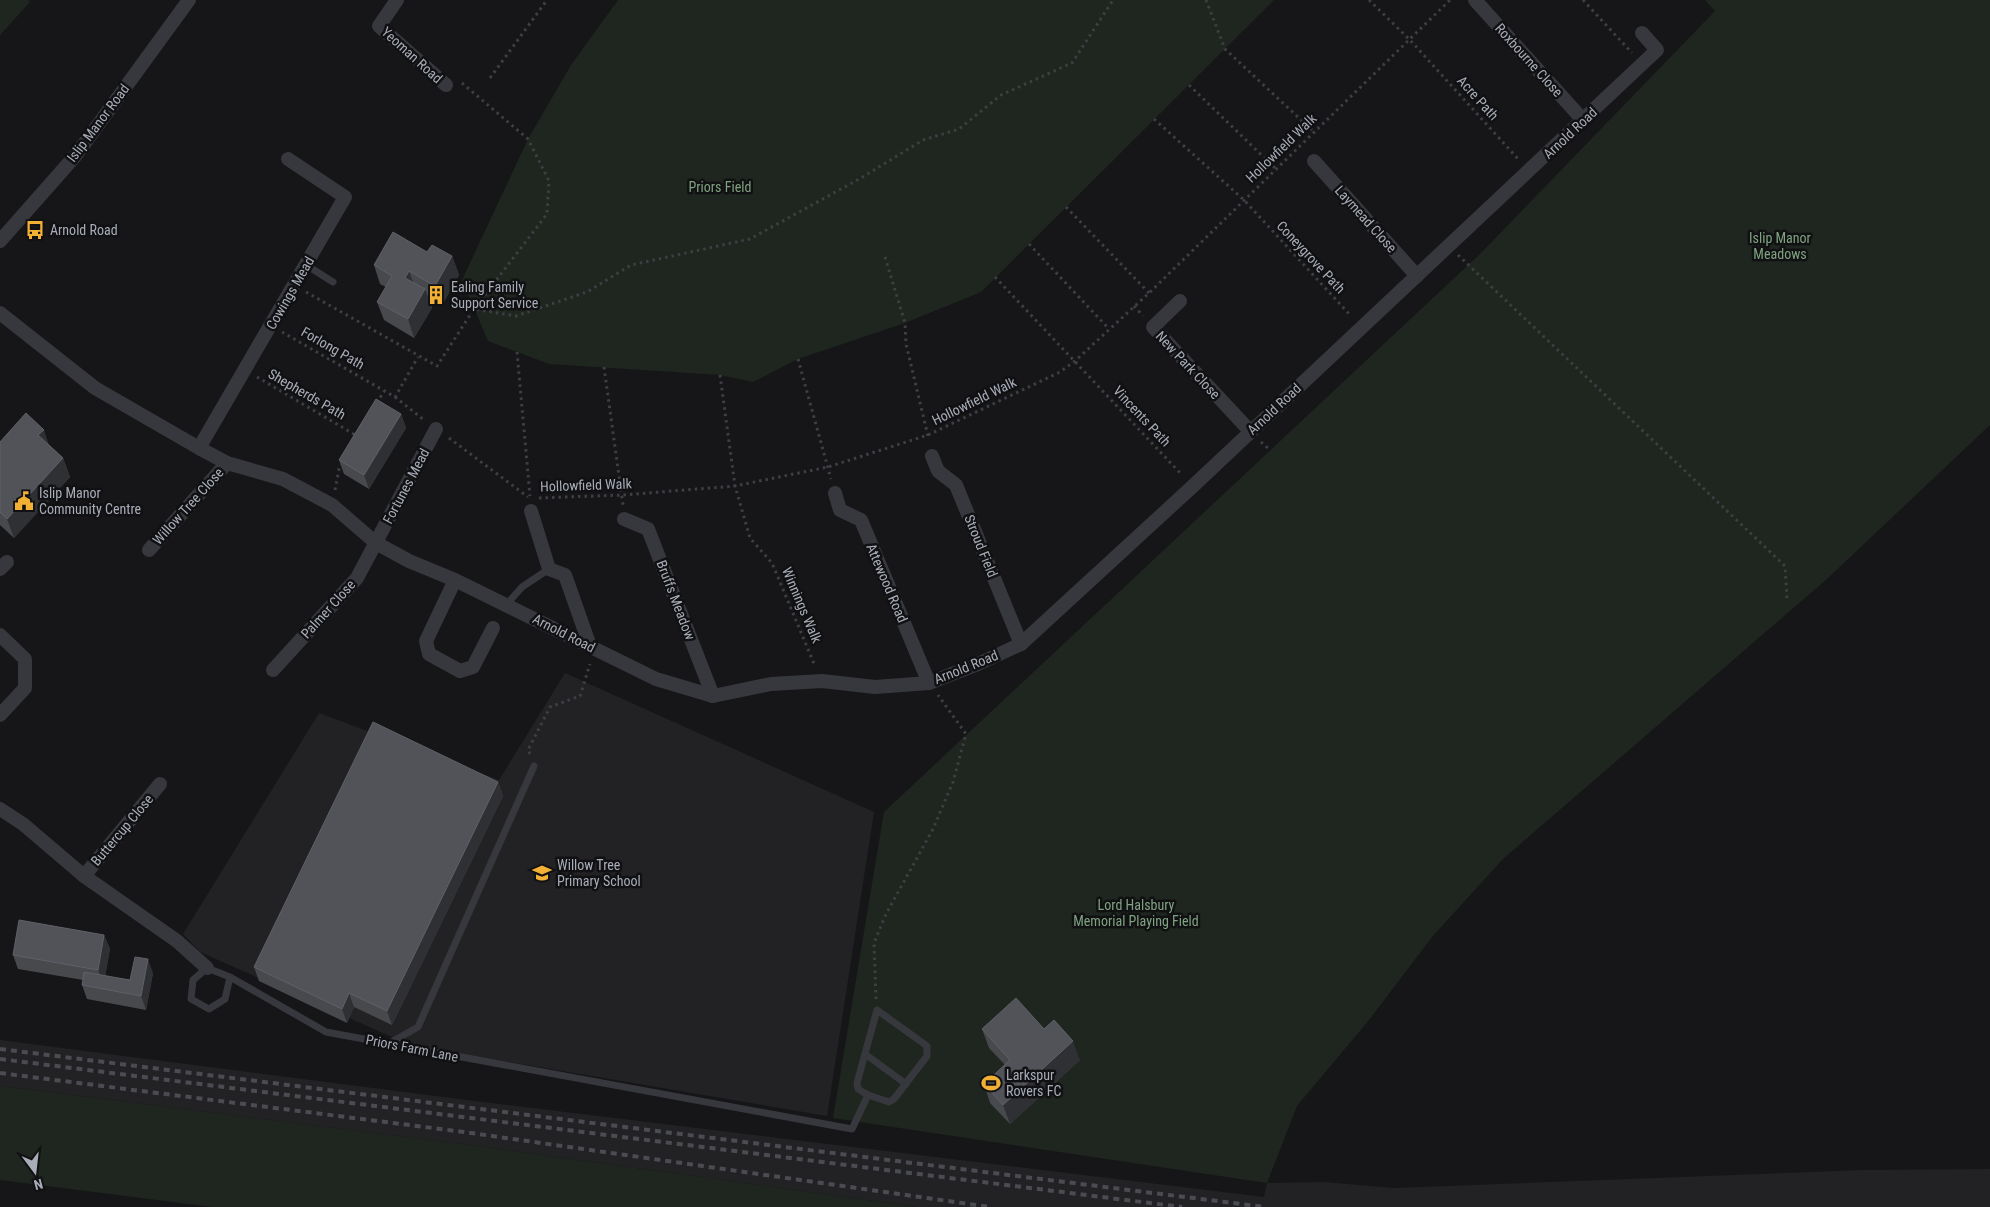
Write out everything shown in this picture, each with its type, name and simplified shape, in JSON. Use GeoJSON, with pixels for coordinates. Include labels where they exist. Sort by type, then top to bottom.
{"type":"FeatureCollection","features":[{"type":"Feature","properties":{"kind":"street","name":"Islip Manor Road"},"geometry":{"type":"LineString","coordinates":[[0,241],[76,155],[189,0]]}},
{"type":"Feature","properties":{"kind":"street","name":"Yeoman Road"},"geometry":{"type":"LineString","coordinates":[[397,0],[379,26],[446,85]]}},
{"type":"Feature","properties":{"kind":"street","name":"Roxbourne Close"},"geometry":{"type":"LineString","coordinates":[[1475,0],[1584,120]]}},
{"type":"Feature","properties":{"kind":"street","name":"Arnold Road"},"geometry":{"type":"LineString","coordinates":[[0,313],[95,388],[199,448],[227,463],[283,479],[332,505],[376,543],[656,679],[713,696],[771,684],[822,681],[875,687],[929,683],[978,664],[1021,644],[1450,246],[1657,50],[1642,32]]}},
{"type":"Feature","properties":{"kind":"street","name":"Cowings Mead"},"geometry":{"type":"LineString","coordinates":[[199,448],[345,198],[288,159]]}},
{"type":"Feature","properties":{"kind":"street","name":"Laymead Close"},"geometry":{"type":"LineString","coordinates":[[1314,161],[1417,276]]}},
{"type":"Feature","properties":{"kind":"street","name":"New Park Close"},"geometry":{"type":"LineString","coordinates":[[1180,301],[1152,327],[1250,431]]}},
{"type":"Feature","properties":{"kind":"street","name":"Fortunes Mead"},"geometry":{"type":"LineString","coordinates":[[376,543],[436,429]]}},
{"type":"Feature","properties":{"kind":"street","name":"Stroud Field"},"geometry":{"type":"LineString","coordinates":[[932,456],[938,471],[956,485],[1021,644]]}},
{"type":"Feature","properties":{"kind":"street","name":"Willow Tree Close"},"geometry":{"type":"LineString","coordinates":[[149,550],[227,463]]}},
{"type":"Feature","properties":{"kind":"street","name":"Attewood Road"},"geometry":{"type":"LineString","coordinates":[[834,492],[840,510],[861,520],[929,683]]}},
{"type":"Feature","properties":{"kind":"street"},"geometry":{"type":"LineString","coordinates":[[530,505],[549,569],[565,576],[590,646]]}},
{"type":"Feature","properties":{"kind":"street","name":"Bruffs Meadow"},"geometry":{"type":"LineString","coordinates":[[624,519],[648,529],[713,696]]}},
{"type":"Feature","properties":{"kind":"street","name":"Palmer Close"},"geometry":{"type":"LineString","coordinates":[[273,670],[357,578],[376,543]]}},
{"type":"Feature","properties":{"kind":"street"},"geometry":{"type":"LineString","coordinates":[[455,580],[426,641],[428,654],[460,671],[473,667],[493,628]]}},
{"type":"Feature","properties":{"kind":"street"},"geometry":{"type":"LineString","coordinates":[[0,635],[25,659],[25,688],[0,715]]}},
{"type":"Feature","properties":{"kind":"street","name":"Buttercup Close"},"geometry":{"type":"LineString","coordinates":[[84,876],[160,784]]}},
{"type":"Feature","properties":{"kind":"street","name":"Priors Farm Lane"},"geometry":{"type":"LineString","coordinates":[[0,809],[23,824],[84,876],[177,941],[207,968]]}},
{"type":"Feature","properties":{"kind":"lane"},"geometry":{"type":"LineString","coordinates":[[306,265],[334,282]]}},
{"type":"Feature","properties":{"kind":"lane"},"geometry":{"type":"LineString","coordinates":[[506,605],[522,587],[549,569]]}},
{"type":"Feature","properties":{"kind":"lane"},"geometry":{"type":"LineString","coordinates":[[388,1044],[418,1027],[534,766]]}},
{"type":"Feature","properties":{"kind":"lane"},"geometry":{"type":"LineString","coordinates":[[207,968],[193,980],[191,999],[209,1009],[225,999],[230,977]]}},
{"type":"Feature","properties":{"kind":"lane","name":"Priors Farm Lane"},"geometry":{"type":"LineString","coordinates":[[207,968],[230,977],[326,1032],[388,1044],[852,1129],[868,1095]]}},
{"type":"Feature","properties":{"kind":"lane"},"geometry":{"type":"LineString","coordinates":[[877,1010],[926,1046],[926,1056],[894,1099],[888,1102],[868,1095],[858,1089],[857,1082],[877,1010]]}},
{"type":"Feature","properties":{"kind":"lane"},"geometry":{"type":"LineString","coordinates":[[865,1054],[906,1084]]}},
{"type":"Feature","properties":{"kind":"path"},"geometry":{"type":"LineString","coordinates":[[490,78],[547,0]]}},
{"type":"Feature","properties":{"kind":"path"},"geometry":{"type":"LineString","coordinates":[[474,309],[516,316],[587,292],[631,265],[750,239],[861,178],[923,140],[960,129],[1001,95],[1072,63],[1113,0]]}},
{"type":"Feature","properties":{"kind":"path"},"geometry":{"type":"LineString","coordinates":[[1206,0],[1225,49],[1314,132]]}},
{"type":"Feature","properties":{"kind":"path","name":"Acre Path"},"geometry":{"type":"LineString","coordinates":[[1369,0],[1410,40],[1529,172]]}},
{"type":"Feature","properties":{"kind":"path","name":"Hollowfield Walk"},"geometry":{"type":"LineString","coordinates":[[395,397],[530,505],[735,486],[828,467],[928,435],[1060,372],[1074,361],[1149,293],[1450,0]]}},
{"type":"Feature","properties":{"kind":"path"},"geometry":{"type":"LineString","coordinates":[[1583,0],[1642,64]]}},
{"type":"Feature","properties":{"kind":"path"},"geometry":{"type":"LineString","coordinates":[[295,285],[436,366],[474,309],[547,214],[549,182],[528,139],[456,77],[446,85]]}},
{"type":"Feature","properties":{"kind":"path"},"geometry":{"type":"LineString","coordinates":[[1189,85],[1276,169]]}},
{"type":"Feature","properties":{"kind":"path","name":"Coneygrove Path"},"geometry":{"type":"LineString","coordinates":[[1154,119],[1244,200],[1361,328]]}},
{"type":"Feature","properties":{"kind":"path"},"geometry":{"type":"LineString","coordinates":[[1066,207],[1149,293]]}},
{"type":"Feature","properties":{"kind":"path"},"geometry":{"type":"LineString","coordinates":[[1029,244],[1109,329]]}},
{"type":"Feature","properties":{"kind":"path"},"geometry":{"type":"LineString","coordinates":[[1450,246],[1467,266],[1785,566],[1787,599]]}},
{"type":"Feature","properties":{"kind":"path"},"geometry":{"type":"LineString","coordinates":[[885,257],[905,322],[906,344],[932,456]]}},
{"type":"Feature","properties":{"kind":"path","name":"Vincents Path"},"geometry":{"type":"LineString","coordinates":[[995,277],[1193,486]]}},
{"type":"Feature","properties":{"kind":"path","name":"Forlong Path"},"geometry":{"type":"LineString","coordinates":[[271,325],[395,397]]}},
{"type":"Feature","properties":{"kind":"path"},"geometry":{"type":"LineString","coordinates":[[517,352],[530,505]]}},
{"type":"Feature","properties":{"kind":"path"},"geometry":{"type":"LineString","coordinates":[[395,397],[418,356]]}},
{"type":"Feature","properties":{"kind":"path"},"geometry":{"type":"LineString","coordinates":[[798,359],[834,492]]}},
{"type":"Feature","properties":{"kind":"path"},"geometry":{"type":"LineString","coordinates":[[604,367],[623,495],[624,519]]}},
{"type":"Feature","properties":{"kind":"path","name":"Shepherds Path"},"geometry":{"type":"LineString","coordinates":[[245,370],[358,436]]}},
{"type":"Feature","properties":{"kind":"path","name":"Winnings Walk"},"geometry":{"type":"LineString","coordinates":[[720,375],[735,486],[750,538],[772,563],[822,681]]}},
{"type":"Feature","properties":{"kind":"path"},"geometry":{"type":"LineString","coordinates":[[375,406],[384,391]]}},
{"type":"Feature","properties":{"kind":"path"},"geometry":{"type":"LineString","coordinates":[[353,444],[362,429]]}},
{"type":"Feature","properties":{"kind":"path"},"geometry":{"type":"LineString","coordinates":[[332,505],[339,469],[343,461]]}},
{"type":"Feature","properties":{"kind":"path"},"geometry":{"type":"LineString","coordinates":[[534,766],[528,750],[550,707],[580,696],[585,682]]}},
{"type":"Feature","properties":{"kind":"path"},"geometry":{"type":"LineString","coordinates":[[877,1010],[874,984],[874,943],[886,914],[933,829],[953,782],[966,734],[929,683]]}},
{"type":"Feature","properties":{"kind":"shaded area","name":"Willow Tree Primary School"},"geometry":{"type":"Polygon","coordinates":[[[565,673],[874,812],[827,1116],[410,1045],[200,952],[183,934],[319,713],[499,780],[565,673]]]}},
{"type":"Feature","properties":{"kind":"shaded area"},"geometry":{"type":"Polygon","coordinates":[[[0,1040],[467,1100],[1264,1197],[1267,1183],[1324,1182],[1394,1188],[1863,1170],[1990,1169],[1990,1207],[917,1207],[462,1144],[0,1086],[0,1040]]]}},
{"type":"Feature","properties":{"kind":"green space"},"geometry":{"type":"Polygon","coordinates":[[[0,0],[28,0],[30,2],[0,35],[0,0]]]}},
{"type":"Feature","properties":{"kind":"green space","name":"Priors Field"},"geometry":{"type":"Polygon","coordinates":[[[618,0],[1274,0],[981,292],[905,323],[798,359],[753,382],[720,375],[549,364],[488,341],[462,280],[528,139],[571,65],[618,0]]]}},
{"type":"Feature","properties":{"kind":"green space","name":"Lord Halsbury Memorial Playing Field"},"geometry":{"type":"Polygon","coordinates":[[[1705,0],[1990,0],[1990,425],[1827,579],[1503,859],[1432,937],[1369,1020],[1297,1106],[1267,1183],[833,1118],[884,812],[1481,253],[1715,11],[1705,0]]]}},
{"type":"Feature","properties":{"kind":"green space"},"geometry":{"type":"Polygon","coordinates":[[[0,1086],[462,1144],[917,1207],[212,1207],[0,1180],[0,1086]]]}},
{"type":"Feature","properties":{"kind":"building"},"geometry":{"type":"Polygon","coordinates":[[[393,232],[427,252],[432,245],[452,256],[435,286],[409,271],[405,278],[425,289],[408,319],[377,302],[392,276],[374,265],[393,232]]]}},
{"type":"Feature","properties":{"kind":"building"},"geometry":{"type":"Polygon","coordinates":[[[376,399],[401,414],[364,475],[339,460],[376,399]]]}},
{"type":"Feature","properties":{"kind":"building","name":"Islip Manor Community Centre"},"geometry":{"type":"Polygon","coordinates":[[[26,413],[44,430],[38,435],[63,458],[7,519],[0,512],[0,442],[26,413]]]}},
{"type":"Feature","properties":{"kind":"building"},"geometry":{"type":"Polygon","coordinates":[[[373,722],[498,782],[387,1011],[349,993],[342,1009],[254,967],[373,722]]]}},
{"type":"Feature","properties":{"kind":"building"},"geometry":{"type":"Polygon","coordinates":[[[19,920],[104,935],[98,970],[13,955],[19,920]]]}},
{"type":"Feature","properties":{"kind":"building"},"geometry":{"type":"Polygon","coordinates":[[[135,957],[148,959],[141,996],[82,985],[84,972],[130,980],[135,957]]]}},
{"type":"Feature","properties":{"kind":"building"},"geometry":{"type":"Polygon","coordinates":[[[1016,998],[1044,1029],[1054,1020],[1073,1041],[1003,1105],[984,1084],[1010,1060],[982,1029],[1016,998]]]}},
{"type":"Feature","properties":{"kind":"railway"},"geometry":{"type":"LineString","coordinates":[[0,1049],[1265,1207]]}},
{"type":"Feature","properties":{"kind":"railway"},"geometry":{"type":"LineString","coordinates":[[0,1059],[1182,1207]]}},
{"type":"Feature","properties":{"kind":"railway"},"geometry":{"type":"LineString","coordinates":[[0,1073],[464,1132],[990,1207]]}},
{"type":"Feature","properties":{"kind":"place","name":"Arnold Road"},"geometry":{"type":"Point","coordinates":[35,230]}},
{"type":"Feature","properties":{"kind":"place","name":"Ealing Family Support Service"},"geometry":{"type":"Point","coordinates":[436,295]}},
{"type":"Feature","properties":{"kind":"place","name":"Islip Manor Community Centre"},"geometry":{"type":"Point","coordinates":[24,501]}},
{"type":"Feature","properties":{"kind":"place","name":"Willow Tree Primary School"},"geometry":{"type":"Point","coordinates":[542,873]}},
{"type":"Feature","properties":{"kind":"place","name":"Larkspur Rovers FC"},"geometry":{"type":"Point","coordinates":[991,1083]}},
{"type":"Feature","properties":{"kind":"park label","name":"Islip Manor Meadows"},"geometry":{"type":"Point","coordinates":[1780,246]}}]}
